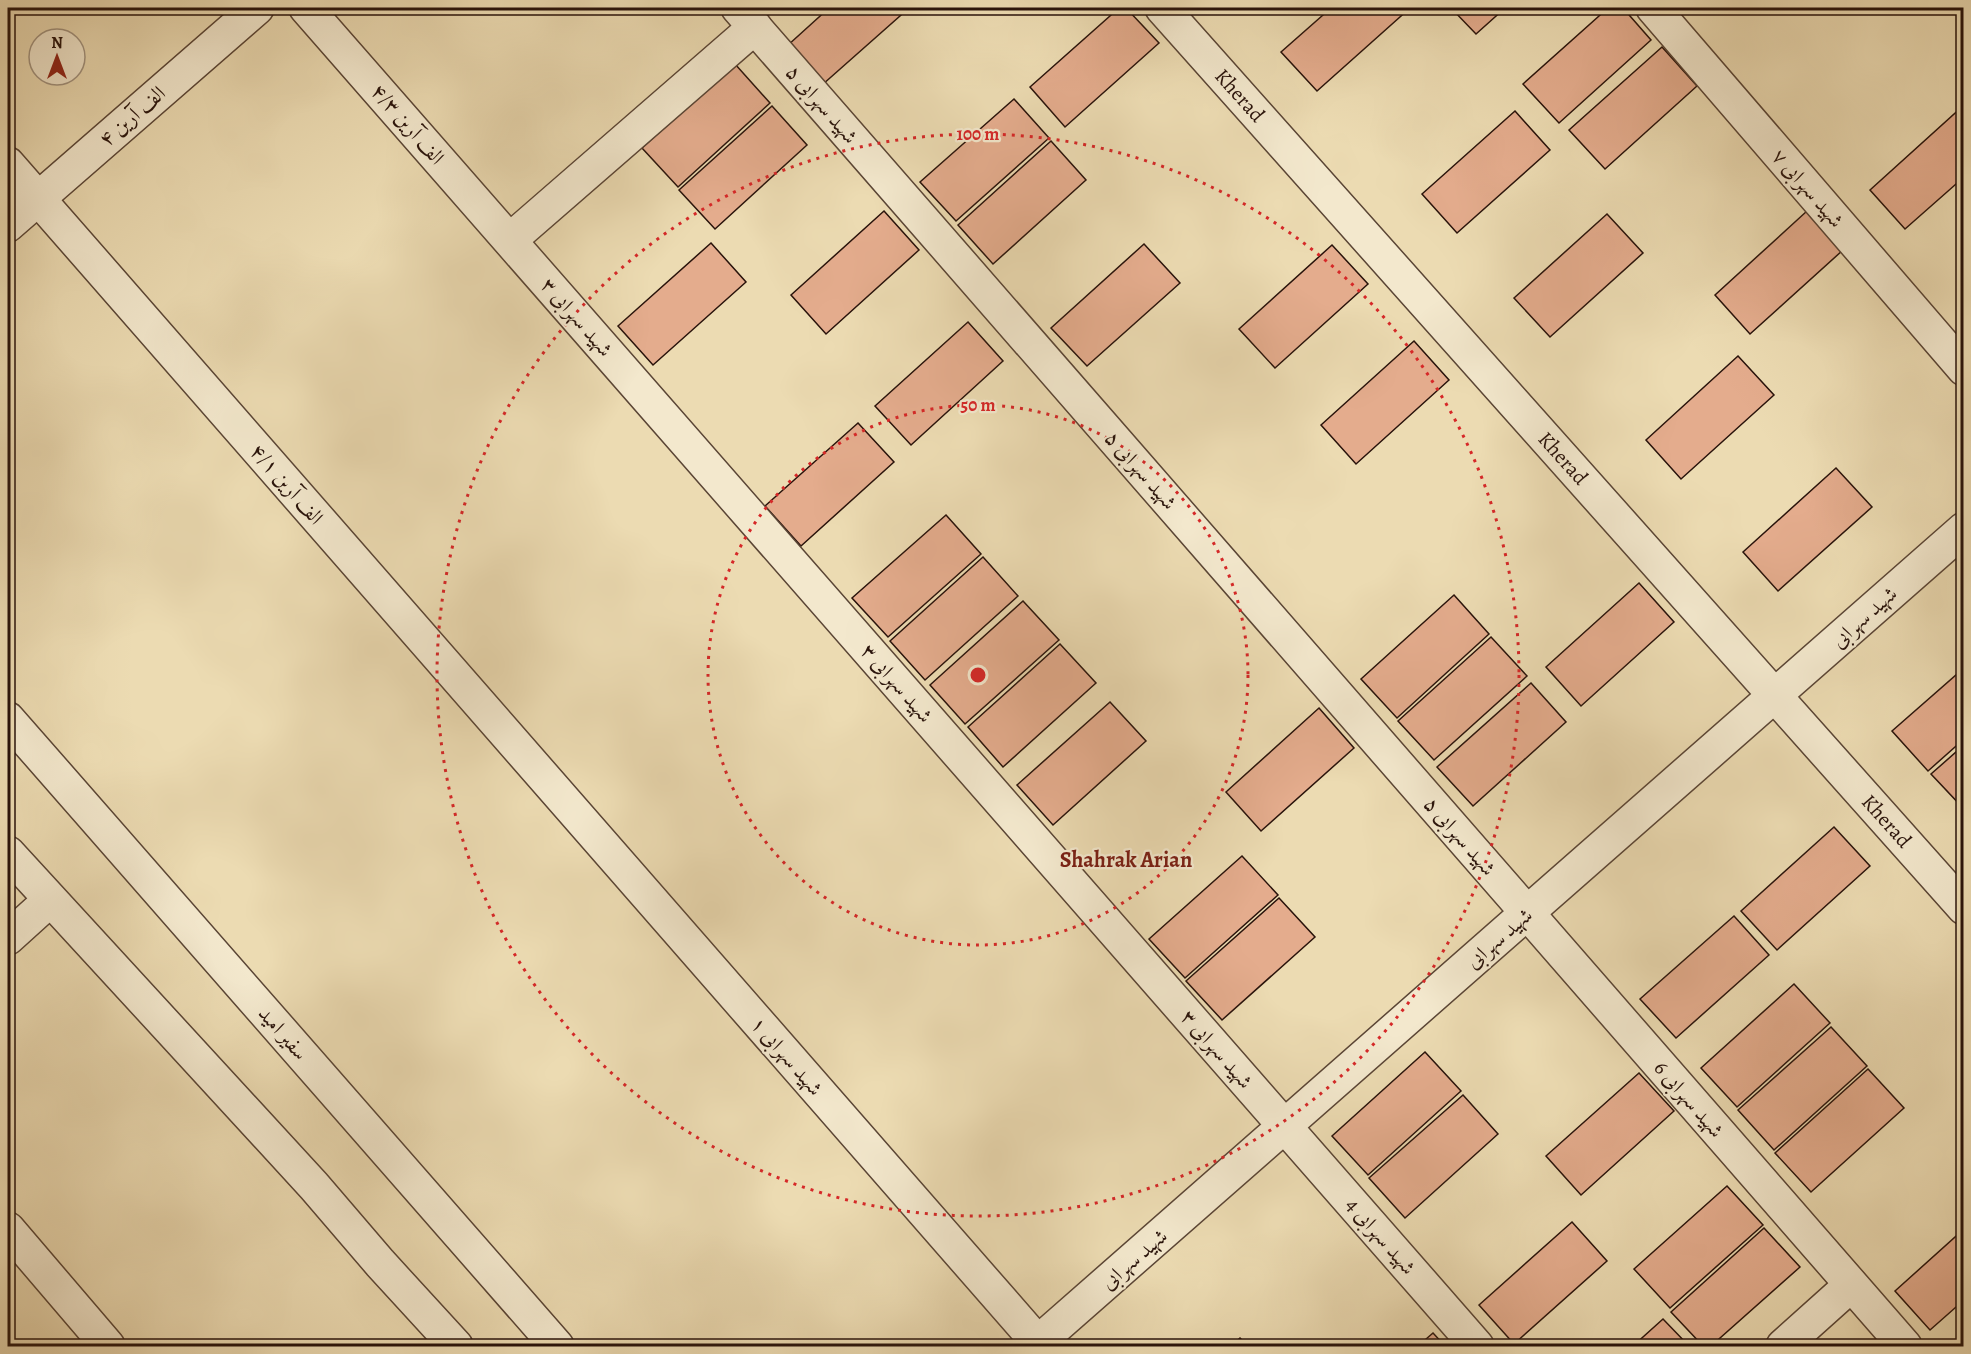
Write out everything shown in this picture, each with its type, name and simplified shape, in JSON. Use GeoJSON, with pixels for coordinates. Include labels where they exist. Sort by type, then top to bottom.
{"type":"FeatureCollection","features":[{"type":"Feature","properties":{"kind":"street","name":"۴ الف آرین"},"geometry":{"type":"LineString","coordinates":[[8,225],[257,8]]}},
{"type":"Feature","properties":{"kind":"street","name":"۴/۳ الف آرین"},"geometry":{"type":"LineString","coordinates":[[306,8],[510,240]]}},
{"type":"Feature","properties":{"kind":"street","name":"Kherad"},"geometry":{"type":"LineString","coordinates":[[1162,8],[1964,908]]}},
{"type":"Feature","properties":{"kind":"street","name":"شهید سهرابی ۷"},"geometry":{"type":"LineString","coordinates":[[1653,8],[1964,369]]}},
{"type":"Feature","properties":{"kind":"street"},"geometry":{"type":"LineString","coordinates":[[510,240],[746,17]]}},
{"type":"Feature","properties":{"kind":"street","name":"شهید سهرابی ۵"},"geometry":{"type":"LineString","coordinates":[[746,17],[1527,913]]}},
{"type":"Feature","properties":{"kind":"street","name":"۴/۱ الف آرین"},"geometry":{"type":"LineString","coordinates":[[8,164],[537,769]]}},
{"type":"Feature","properties":{"kind":"street","name":"شهید سهرابی ۳"},"geometry":{"type":"LineString","coordinates":[[510,240],[1285,1126]]}},
{"type":"Feature","properties":{"kind":"street","name":"شهید سهرابی"},"geometry":{"type":"LineString","coordinates":[[1037,1345],[1964,529]]}},
{"type":"Feature","properties":{"kind":"street","name":"سفیر امید"},"geometry":{"type":"LineString","coordinates":[[8,719],[557,1347]]}},
{"type":"Feature","properties":{"kind":"street","name":"شهید سهرابی ۱"},"geometry":{"type":"LineString","coordinates":[[537,769],[1037,1345]]}},
{"type":"Feature","properties":{"kind":"street"},"geometry":{"type":"LineString","coordinates":[[8,853],[314,1186],[456,1347]]}},
{"type":"Feature","properties":{"kind":"street"},"geometry":{"type":"LineString","coordinates":[[8,938],[50,900]]}},
{"type":"Feature","properties":{"kind":"street","name":"شهید سهرابی 6"},"geometry":{"type":"LineString","coordinates":[[1527,913],[1905,1347]]}},
{"type":"Feature","properties":{"kind":"street","name":"شهید سهرابی 4"},"geometry":{"type":"LineString","coordinates":[[1285,1126],[1477,1347]]}},
{"type":"Feature","properties":{"kind":"street"},"geometry":{"type":"LineString","coordinates":[[8,1229],[108,1347]]}},
{"type":"Feature","properties":{"kind":"street"},"geometry":{"type":"LineString","coordinates":[[1783,1347],[1851,1285]]}},
{"type":"Feature","properties":{"kind":"building"},"geometry":{"type":"Polygon","coordinates":[[[829,8],[909,8],[822,85],[787,46],[829,8]]]}},
{"type":"Feature","properties":{"kind":"building"},"geometry":{"type":"Polygon","coordinates":[[[1119,8],[1126,8],[1159,43],[1065,127],[1030,87],[1119,8]]]}},
{"type":"Feature","properties":{"kind":"building"},"geometry":{"type":"Polygon","coordinates":[[[1331,8],[1410,8],[1317,91],[1281,52],[1331,8]]]}},
{"type":"Feature","properties":{"kind":"building"},"geometry":{"type":"Polygon","coordinates":[[[1451,8],[1505,8],[1476,34],[1451,8]]]}},
{"type":"Feature","properties":{"kind":"building"},"geometry":{"type":"Polygon","coordinates":[[[1608,8],[1623,8],[1651,40],[1559,123],[1523,84],[1608,8]]]}},
{"type":"Feature","properties":{"kind":"building"},"geometry":{"type":"Polygon","coordinates":[[[1662,47],[1697,86],[1605,169],[1569,130],[1662,47]]]}},
{"type":"Feature","properties":{"kind":"building"},"geometry":{"type":"Polygon","coordinates":[[[735,64],[770,103],[678,187],[642,148],[735,64]]]}},
{"type":"Feature","properties":{"kind":"building"},"geometry":{"type":"Polygon","coordinates":[[[1014,99],[1049,138],[956,221],[920,182],[1014,99]]]}},
{"type":"Feature","properties":{"kind":"building"},"geometry":{"type":"Polygon","coordinates":[[[772,106],[807,145],[715,229],[679,190],[772,106]]]}},
{"type":"Feature","properties":{"kind":"building"},"geometry":{"type":"Polygon","coordinates":[[[1963,106],[1964,177],[1905,229],[1870,190],[1963,106]]]}},
{"type":"Feature","properties":{"kind":"building"},"geometry":{"type":"Polygon","coordinates":[[[1515,111],[1550,150],[1457,233],[1422,194],[1515,111]]]}},
{"type":"Feature","properties":{"kind":"building"},"geometry":{"type":"Polygon","coordinates":[[[1051,141],[1086,180],[993,264],[958,225],[1051,141]]]}},
{"type":"Feature","properties":{"kind":"building"},"geometry":{"type":"Polygon","coordinates":[[[884,211],[919,250],[826,334],[791,295],[884,211]]]}},
{"type":"Feature","properties":{"kind":"building"},"geometry":{"type":"Polygon","coordinates":[[[1807,211],[1843,250],[1750,334],[1715,295],[1807,211]]]}},
{"type":"Feature","properties":{"kind":"building"},"geometry":{"type":"Polygon","coordinates":[[[1607,214],[1643,253],[1550,337],[1514,298],[1607,214]]]}},
{"type":"Feature","properties":{"kind":"building"},"geometry":{"type":"Polygon","coordinates":[[[711,243],[746,282],[653,365],[618,326],[711,243]]]}},
{"type":"Feature","properties":{"kind":"building"},"geometry":{"type":"Polygon","coordinates":[[[1144,244],[1180,283],[1087,366],[1051,328],[1144,244]]]}},
{"type":"Feature","properties":{"kind":"building"},"geometry":{"type":"Polygon","coordinates":[[[1332,245],[1368,284],[1275,368],[1239,329],[1332,245]]]}},
{"type":"Feature","properties":{"kind":"building"},"geometry":{"type":"Polygon","coordinates":[[[968,322],[1003,361],[911,445],[875,406],[968,322]]]}},
{"type":"Feature","properties":{"kind":"building"},"geometry":{"type":"Polygon","coordinates":[[[1414,341],[1449,380],[1356,464],[1321,425],[1414,341]]]}},
{"type":"Feature","properties":{"kind":"building"},"geometry":{"type":"Polygon","coordinates":[[[1738,356],[1774,395],[1681,479],[1646,440],[1738,356]]]}},
{"type":"Feature","properties":{"kind":"building"},"geometry":{"type":"Polygon","coordinates":[[[858,423],[894,462],[801,546],[765,506],[858,423]]]}},
{"type":"Feature","properties":{"kind":"building"},"geometry":{"type":"Polygon","coordinates":[[[1836,468],[1872,507],[1778,591],[1743,552],[1836,468]]]}},
{"type":"Feature","properties":{"kind":"building"},"geometry":{"type":"Polygon","coordinates":[[[946,515],[981,554],[888,637],[852,598],[946,515]]]}},
{"type":"Feature","properties":{"kind":"building"},"geometry":{"type":"Polygon","coordinates":[[[983,557],[1018,596],[925,680],[890,641],[983,557]]]}},
{"type":"Feature","properties":{"kind":"building"},"geometry":{"type":"Polygon","coordinates":[[[1639,583],[1674,622],[1581,706],[1546,667],[1639,583]]]}},
{"type":"Feature","properties":{"kind":"building"},"geometry":{"type":"Polygon","coordinates":[[[1454,595],[1489,634],[1397,718],[1361,679],[1454,595]]]}},
{"type":"Feature","properties":{"kind":"building"},"geometry":{"type":"Polygon","coordinates":[[[1023,601],[1059,640],[965,724],[930,685],[1023,601]]]}},
{"type":"Feature","properties":{"kind":"building"},"geometry":{"type":"Polygon","coordinates":[[[1491,637],[1527,676],[1434,760],[1398,721],[1491,637]]]}},
{"type":"Feature","properties":{"kind":"building"},"geometry":{"type":"Polygon","coordinates":[[[1060,644],[1096,683],[1003,767],[968,727],[1060,644]]]}},
{"type":"Feature","properties":{"kind":"building"},"geometry":{"type":"Polygon","coordinates":[[[1964,668],[1964,739],[1928,771],[1892,731],[1964,668]]]}},
{"type":"Feature","properties":{"kind":"building"},"geometry":{"type":"Polygon","coordinates":[[[1531,683],[1566,722],[1473,806],[1437,767],[1531,683]]]}},
{"type":"Feature","properties":{"kind":"building"},"geometry":{"type":"Polygon","coordinates":[[[1110,702],[1146,741],[1053,825],[1017,785],[1110,702]]]}},
{"type":"Feature","properties":{"kind":"building"},"geometry":{"type":"Polygon","coordinates":[[[1319,708],[1354,748],[1261,831],[1226,792],[1319,708]]]}},
{"type":"Feature","properties":{"kind":"building"},"geometry":{"type":"Polygon","coordinates":[[[1964,745],[1964,809],[1931,774],[1964,745]]]}},
{"type":"Feature","properties":{"kind":"building"},"geometry":{"type":"Polygon","coordinates":[[[1834,827],[1870,866],[1777,950],[1741,911],[1834,827]]]}},
{"type":"Feature","properties":{"kind":"building"},"geometry":{"type":"Polygon","coordinates":[[[1242,856],[1278,895],[1185,978],[1149,939],[1242,856]]]}},
{"type":"Feature","properties":{"kind":"building"},"geometry":{"type":"Polygon","coordinates":[[[1279,898],[1315,937],[1222,1020],[1186,981],[1279,898]]]}},
{"type":"Feature","properties":{"kind":"building"},"geometry":{"type":"Polygon","coordinates":[[[1734,916],[1769,955],[1676,1038],[1640,999],[1734,916]]]}},
{"type":"Feature","properties":{"kind":"building"},"geometry":{"type":"Polygon","coordinates":[[[1794,984],[1830,1023],[1737,1107],[1701,1068],[1794,984]]]}},
{"type":"Feature","properties":{"kind":"building"},"geometry":{"type":"Polygon","coordinates":[[[1831,1027],[1867,1066],[1774,1150],[1738,1110],[1831,1027]]]}},
{"type":"Feature","properties":{"kind":"building"},"geometry":{"type":"Polygon","coordinates":[[[1425,1052],[1461,1091],[1368,1175],[1332,1136],[1425,1052]]]}},
{"type":"Feature","properties":{"kind":"building"},"geometry":{"type":"Polygon","coordinates":[[[1868,1069],[1904,1108],[1811,1192],[1775,1153],[1868,1069]]]}},
{"type":"Feature","properties":{"kind":"building"},"geometry":{"type":"Polygon","coordinates":[[[1639,1073],[1674,1111],[1581,1195],[1546,1156],[1639,1073]]]}},
{"type":"Feature","properties":{"kind":"building"},"geometry":{"type":"Polygon","coordinates":[[[1463,1095],[1498,1134],[1405,1218],[1369,1178],[1463,1095]]]}},
{"type":"Feature","properties":{"kind":"building"},"geometry":{"type":"Polygon","coordinates":[[[1727,1186],[1763,1225],[1670,1308],[1634,1269],[1727,1186]]]}},
{"type":"Feature","properties":{"kind":"building"},"geometry":{"type":"Polygon","coordinates":[[[1572,1222],[1607,1261],[1514,1344],[1479,1305],[1572,1222]]]}},
{"type":"Feature","properties":{"kind":"building"},"geometry":{"type":"Polygon","coordinates":[[[1764,1228],[1800,1267],[1711,1346],[1703,1346],[1671,1312],[1764,1228]]]}},
{"type":"Feature","properties":{"kind":"building"},"geometry":{"type":"Polygon","coordinates":[[[1964,1229],[1964,1300],[1930,1330],[1895,1291],[1964,1229]]]}},
{"type":"Feature","properties":{"kind":"building"},"geometry":{"type":"Polygon","coordinates":[[[1663,1319],[1689,1346],[1633,1346],[1663,1319]]]}},
{"type":"Feature","properties":{"kind":"building"},"geometry":{"type":"Polygon","coordinates":[[[1433,1333],[1445,1346],[1418,1346],[1433,1333]]]}},
{"type":"Feature","properties":{"kind":"building"},"geometry":{"type":"Polygon","coordinates":[[[1240,1338],[1248,1346],[1231,1346],[1240,1338]]]}},
{"type":"Feature","properties":{"kind":"district","name":"Shahrak Arian"},"geometry":{"type":"Point","coordinates":[1126,860]}}]}
